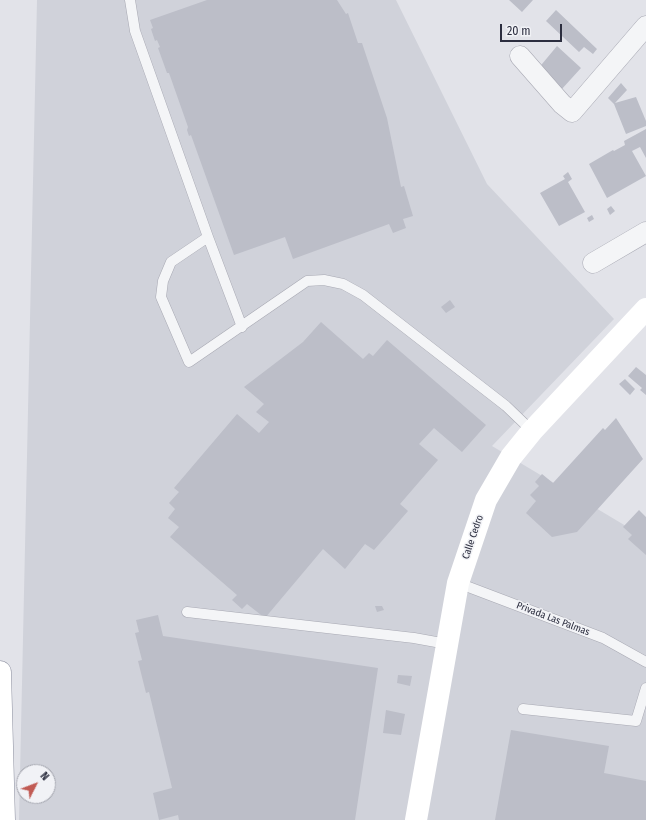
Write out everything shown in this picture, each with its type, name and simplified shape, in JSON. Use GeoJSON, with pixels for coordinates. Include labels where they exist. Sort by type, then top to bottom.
{"type":"FeatureCollection","features":[{"type":"Feature","properties":{"kind":"main road","name":"Calle Cedro"},"geometry":{"type":"LineString","coordinates":[[416,820],[458,583],[486,500],[511,457],[532,431],[646,308]]}},
{"type":"Feature","properties":{"kind":"main road"},"geometry":{"type":"LineString","coordinates":[[0,672],[4,820]]}},
{"type":"Feature","properties":{"kind":"street"},"geometry":{"type":"LineString","coordinates":[[520,56],[562,104],[572,112],[646,26]]}},
{"type":"Feature","properties":{"kind":"street"},"geometry":{"type":"LineString","coordinates":[[593,263],[646,232]]}},
{"type":"Feature","properties":{"kind":"lane"},"geometry":{"type":"LineString","coordinates":[[130,0],[135,31],[208,237],[242,327]]}},
{"type":"Feature","properties":{"kind":"lane"},"geometry":{"type":"LineString","coordinates":[[208,237],[171,262],[163,281],[161,297],[189,362],[307,281],[324,280],[343,284],[363,295],[494,396],[532,431]]}},
{"type":"Feature","properties":{"kind":"lane","name":"Privada Las Palmas"},"geometry":{"type":"LineString","coordinates":[[458,583],[603,638],[646,662]]}},
{"type":"Feature","properties":{"kind":"lane"},"geometry":{"type":"LineString","coordinates":[[187,612],[414,638],[447,644]]}},
{"type":"Feature","properties":{"kind":"lane"},"geometry":{"type":"LineString","coordinates":[[523,709],[636,721],[646,688]]}},
{"type":"Feature","properties":{"kind":"shaded area"},"geometry":{"type":"Polygon","coordinates":[[[37,0],[396,0],[487,184],[614,319],[492,446],[646,538],[646,820],[19,820],[19,804],[56,804],[56,764],[20,764],[37,0]]]}},
{"type":"Feature","properties":{"kind":"building"},"geometry":{"type":"Polygon","coordinates":[[[207,0],[337,0],[346,14],[348,13],[358,43],[362,43],[387,118],[401,187],[404,186],[413,216],[403,219],[406,228],[393,233],[389,224],[293,259],[285,237],[234,255],[191,135],[189,136],[187,130],[188,127],[169,73],[167,73],[158,48],[160,47],[157,40],[155,41],[150,20],[207,0]]]}},
{"type":"Feature","properties":{"kind":"building"},"geometry":{"type":"Polygon","coordinates":[[[509,0],[533,0],[522,12],[509,0]]]}},
{"type":"Feature","properties":{"kind":"building"},"geometry":{"type":"Polygon","coordinates":[[[556,10],[597,49],[593,54],[584,47],[579,52],[546,21],[556,10]]]}},
{"type":"Feature","properties":{"kind":"building"},"geometry":{"type":"Polygon","coordinates":[[[557,46],[581,68],[561,90],[537,70],[557,46]]]}},
{"type":"Feature","properties":{"kind":"building"},"geometry":{"type":"Polygon","coordinates":[[[621,83],[627,90],[615,103],[636,97],[646,121],[646,126],[626,134],[614,104],[608,98],[621,83]]]}},
{"type":"Feature","properties":{"kind":"building"},"geometry":{"type":"Polygon","coordinates":[[[646,129],[646,158],[640,147],[632,151],[646,176],[607,198],[589,164],[625,145],[624,141],[646,129]]]}},
{"type":"Feature","properties":{"kind":"building"},"geometry":{"type":"Polygon","coordinates":[[[568,172],[572,179],[568,182],[585,212],[559,226],[540,193],[565,179],[563,176],[568,172]]]}},
{"type":"Feature","properties":{"kind":"building"},"geometry":{"type":"Polygon","coordinates":[[[611,206],[615,211],[610,215],[607,209],[611,206]]]}},
{"type":"Feature","properties":{"kind":"building"},"geometry":{"type":"Polygon","coordinates":[[[592,215],[594,219],[589,222],[587,218],[592,215]]]}},
{"type":"Feature","properties":{"kind":"building"},"geometry":{"type":"Polygon","coordinates":[[[450,300],[455,307],[446,313],[441,307],[450,300]]]}},
{"type":"Feature","properties":{"kind":"building"},"geometry":{"type":"Polygon","coordinates":[[[321,322],[363,359],[369,353],[373,356],[387,340],[486,425],[462,452],[434,428],[419,444],[438,460],[400,504],[408,511],[374,550],[365,544],[345,569],[323,549],[265,618],[247,604],[242,609],[232,600],[237,595],[170,537],[179,527],[168,518],[175,509],[169,503],[179,492],[174,488],[237,414],[259,433],[269,422],[256,412],[264,404],[244,387],[303,342],[321,322]]]}},
{"type":"Feature","properties":{"kind":"building"},"geometry":{"type":"Polygon","coordinates":[[[636,367],[646,375],[646,395],[640,390],[642,388],[628,376],[636,367]]]}},
{"type":"Feature","properties":{"kind":"building"},"geometry":{"type":"Polygon","coordinates":[[[625,379],[635,389],[630,395],[619,384],[625,379]]]}},
{"type":"Feature","properties":{"kind":"building"},"geometry":{"type":"Polygon","coordinates":[[[616,418],[643,459],[577,532],[552,537],[526,513],[536,501],[530,495],[539,486],[535,482],[542,474],[553,483],[603,428],[605,430],[616,418]]]}},
{"type":"Feature","properties":{"kind":"building"},"geometry":{"type":"Polygon","coordinates":[[[639,510],[646,517],[646,555],[628,539],[632,535],[623,527],[639,510]]]}},
{"type":"Feature","properties":{"kind":"building"},"geometry":{"type":"Polygon","coordinates":[[[375,606],[382,606],[384,610],[377,612],[375,606]]]}},
{"type":"Feature","properties":{"kind":"building"},"geometry":{"type":"Polygon","coordinates":[[[158,615],[163,636],[378,668],[355,820],[179,820],[178,815],[159,820],[153,793],[172,788],[149,692],[146,693],[138,661],[142,660],[135,633],[139,632],[136,620],[158,615]]]}},
{"type":"Feature","properties":{"kind":"building"},"geometry":{"type":"Polygon","coordinates":[[[398,675],[412,676],[410,686],[397,683],[398,675]]]}},
{"type":"Feature","properties":{"kind":"building"},"geometry":{"type":"Polygon","coordinates":[[[386,710],[405,714],[401,735],[383,733],[386,710]]]}},
{"type":"Feature","properties":{"kind":"building"},"geometry":{"type":"Polygon","coordinates":[[[511,730],[609,746],[604,773],[646,781],[646,820],[495,820],[511,730]]]}}]}
